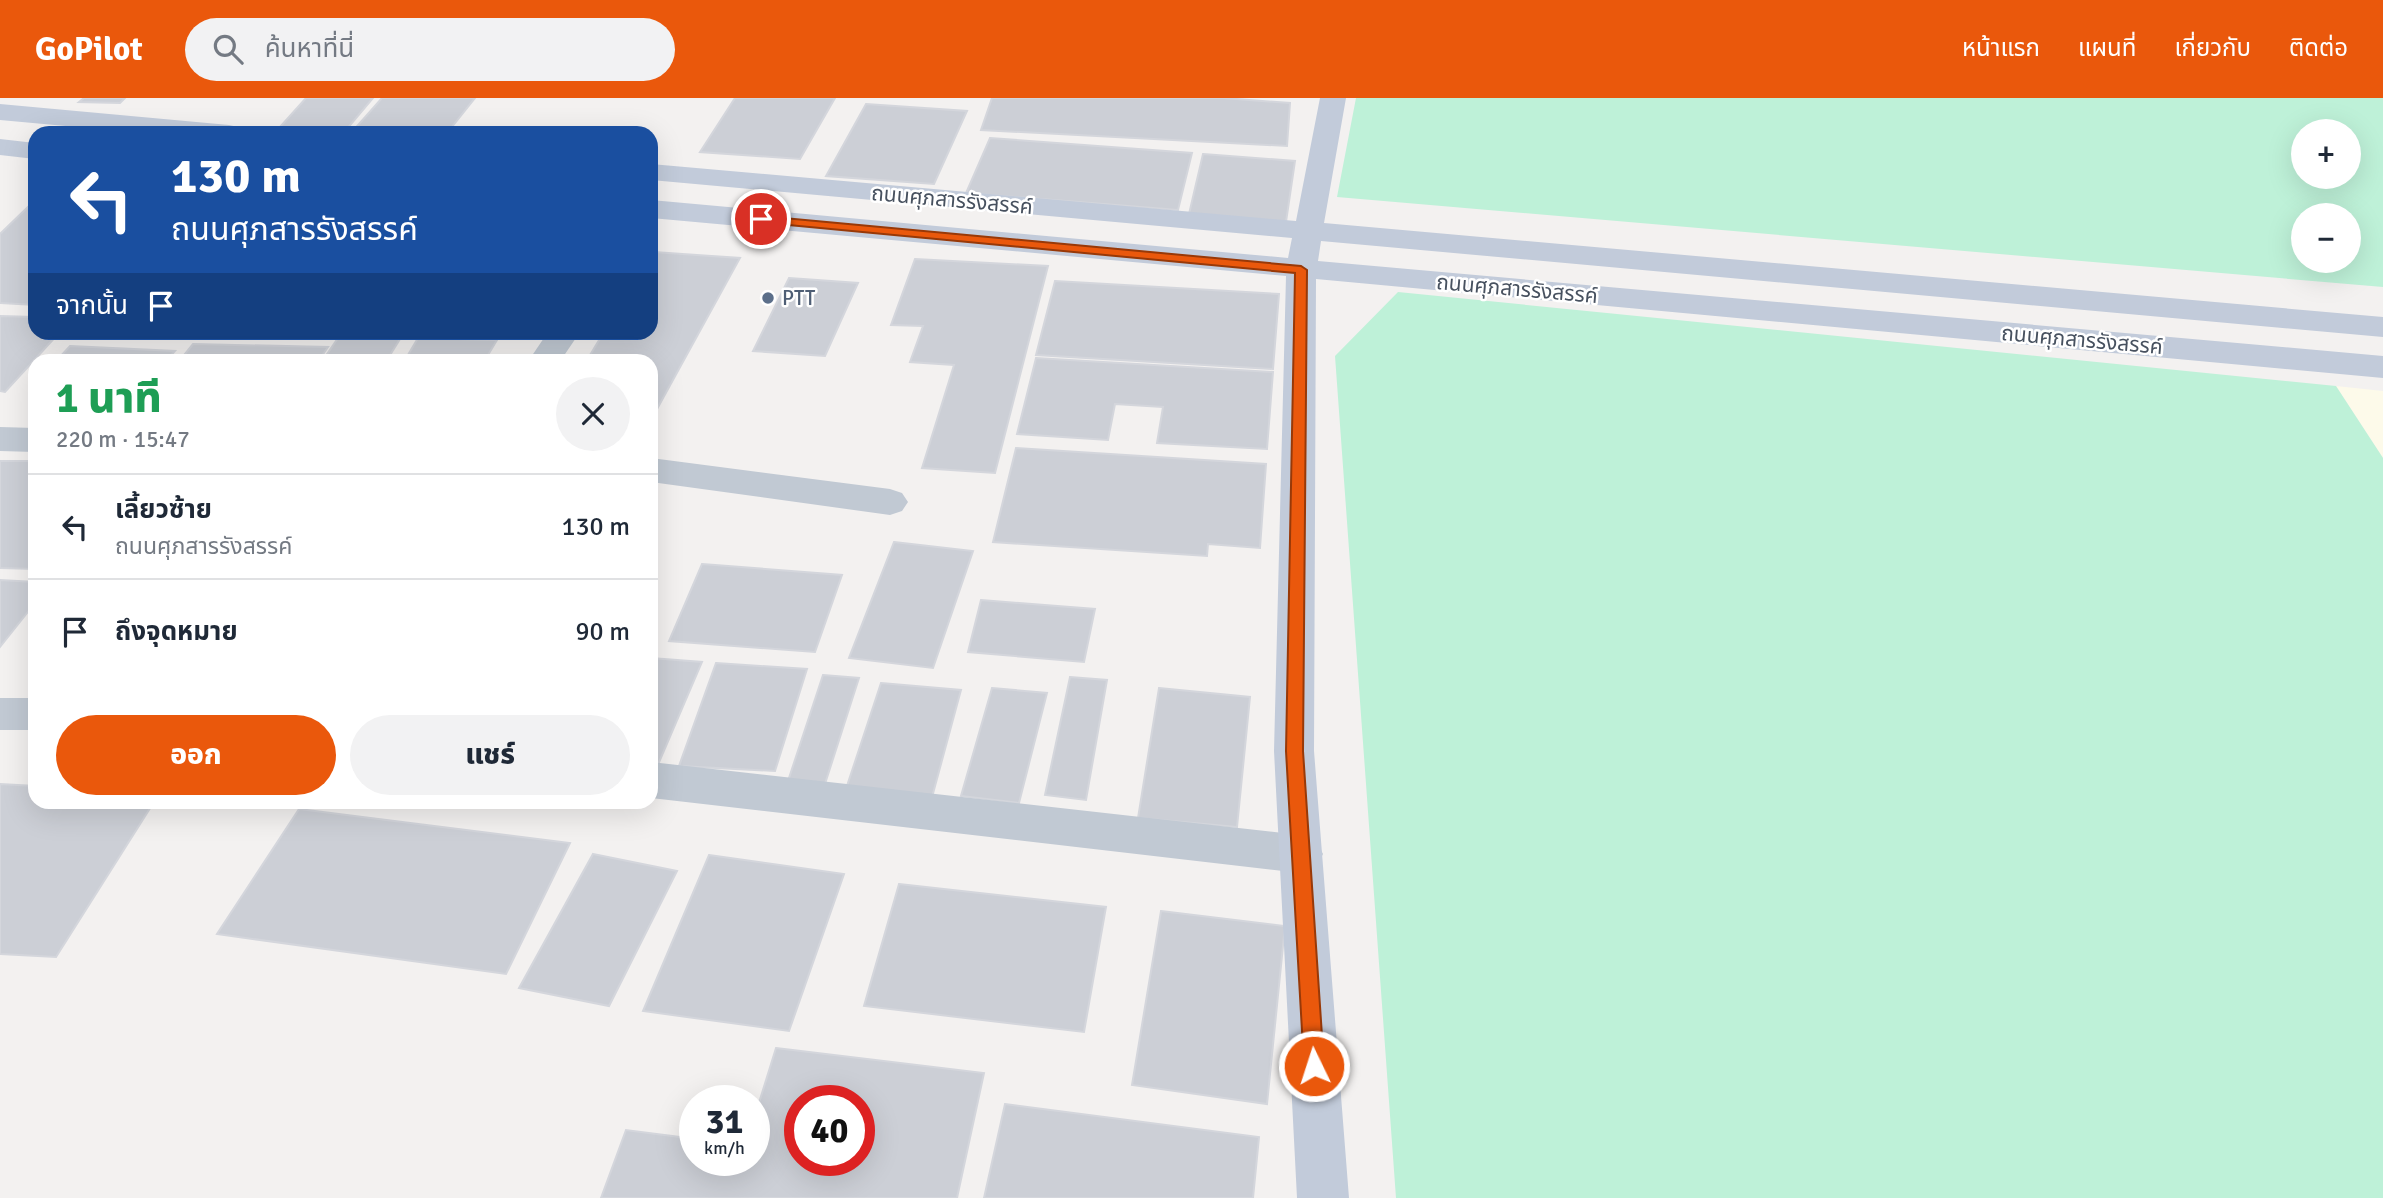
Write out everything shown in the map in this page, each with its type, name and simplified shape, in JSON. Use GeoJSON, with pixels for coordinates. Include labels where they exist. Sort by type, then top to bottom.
{"type":"FeatureCollection","features":[{"type":"Feature","properties":{"kind":"street"},"geometry":{"type":"LineString","coordinates":[[1323,1198],[1294,751],[1305,251],[1333,98]]}},
{"type":"Feature","properties":{"kind":"street"},"geometry":{"type":"LineString","coordinates":[[0,112],[153,126]]}},
{"type":"Feature","properties":{"kind":"street"},"geometry":{"type":"LineString","coordinates":[[0,147],[28,150]]}},
{"type":"Feature","properties":{"kind":"street","name":"ถนนศุภสารรังสรรค์"},"geometry":{"type":"LineString","coordinates":[[658,173],[1305,251],[2383,367]]}},
{"type":"Feature","properties":{"kind":"street","name":"ถนนศุภสารรังสรรค์"},"geometry":{"type":"LineString","coordinates":[[658,210],[1305,251],[2383,327]]}},
{"type":"Feature","properties":{"kind":"street"},"geometry":{"type":"LineString","coordinates":[[0,439],[28,440]]}},
{"type":"Feature","properties":{"kind":"street"},"geometry":{"type":"LineString","coordinates":[[658,471],[890,502]]}},
{"type":"Feature","properties":{"kind":"street"},"geometry":{"type":"LineString","coordinates":[[0,714],[28,715]]}},
{"type":"Feature","properties":{"kind":"street"},"geometry":{"type":"LineString","coordinates":[[658,781],[1301,854]]}},
{"type":"Feature","properties":{"kind":"shaded area"},"geometry":{"type":"Polygon","coordinates":[[[2336,386],[2383,391],[2383,458],[2336,386]]]}},
{"type":"Feature","properties":{"kind":"green space"},"geometry":{"type":"Polygon","coordinates":[[[1356,98],[2383,98],[2383,287],[1337,197],[1356,98]]]}},
{"type":"Feature","properties":{"kind":"green space"},"geometry":{"type":"Polygon","coordinates":[[[1398,292],[2336,386],[2383,458],[2383,1198],[1396,1198],[1335,356],[1398,292]]]}},
{"type":"Feature","properties":{"kind":"building"},"geometry":{"type":"Polygon","coordinates":[[[84,98],[125,98],[120,103],[79,102],[84,98]]]}},
{"type":"Feature","properties":{"kind":"building"},"geometry":{"type":"Polygon","coordinates":[[[306,98],[373,98],[349,126],[281,126],[306,98]]]}},
{"type":"Feature","properties":{"kind":"building"},"geometry":{"type":"Polygon","coordinates":[[[382,98],[475,98],[453,126],[357,126],[382,98]]]}},
{"type":"Feature","properties":{"kind":"building"},"geometry":{"type":"Polygon","coordinates":[[[735,98],[835,98],[800,159],[700,152],[735,98]]]}},
{"type":"Feature","properties":{"kind":"building"},"geometry":{"type":"Polygon","coordinates":[[[992,98],[1223,98],[1290,103],[1287,146],[981,130],[992,98]]]}},
{"type":"Feature","properties":{"kind":"building"},"geometry":{"type":"Polygon","coordinates":[[[866,104],[967,111],[934,184],[826,176],[866,104]]]}},
{"type":"Feature","properties":{"kind":"building"},"geometry":{"type":"Polygon","coordinates":[[[990,138],[1192,153],[1178,210],[966,193],[990,138]]]}},
{"type":"Feature","properties":{"kind":"building"},"geometry":{"type":"Polygon","coordinates":[[[1203,154],[1295,161],[1286,222],[1189,214],[1203,154]]]}},
{"type":"Feature","properties":{"kind":"building"},"geometry":{"type":"Polygon","coordinates":[[[28,207],[28,305],[0,303],[0,234],[28,207]]]}},
{"type":"Feature","properties":{"kind":"building"},"geometry":{"type":"Polygon","coordinates":[[[658,252],[740,258],[658,407],[658,354],[591,354],[599,340],[658,340],[658,252]]]}},
{"type":"Feature","properties":{"kind":"building"},"geometry":{"type":"Polygon","coordinates":[[[915,259],[1048,266],[995,473],[922,468],[954,365],[910,362],[923,326],[891,325],[915,259]]]}},
{"type":"Feature","properties":{"kind":"building"},"geometry":{"type":"Polygon","coordinates":[[[789,278],[858,283],[825,356],[753,351],[789,278]]]}},
{"type":"Feature","properties":{"kind":"building"},"geometry":{"type":"Polygon","coordinates":[[[1055,281],[1279,294],[1273,369],[1036,355],[1055,281]]]}},
{"type":"Feature","properties":{"kind":"building"},"geometry":{"type":"Polygon","coordinates":[[[0,316],[28,317],[28,340],[53,340],[40,354],[28,354],[28,367],[5,392],[0,391],[0,316]]]}},
{"type":"Feature","properties":{"kind":"building"},"geometry":{"type":"Polygon","coordinates":[[[337,340],[399,340],[391,354],[327,354],[337,340]]]}},
{"type":"Feature","properties":{"kind":"building"},"geometry":{"type":"Polygon","coordinates":[[[417,340],[497,340],[489,354],[409,354],[417,340]]]}},
{"type":"Feature","properties":{"kind":"building"},"geometry":{"type":"Polygon","coordinates":[[[193,344],[328,347],[323,354],[185,354],[193,344]]]}},
{"type":"Feature","properties":{"kind":"building"},"geometry":{"type":"Polygon","coordinates":[[[70,346],[175,351],[172,354],[63,354],[70,346]]]}},
{"type":"Feature","properties":{"kind":"building"},"geometry":{"type":"Polygon","coordinates":[[[1036,358],[1273,372],[1267,449],[1157,443],[1163,407],[1115,404],[1108,440],[1017,434],[1036,358]]]}},
{"type":"Feature","properties":{"kind":"building"},"geometry":{"type":"Polygon","coordinates":[[[1016,448],[1266,464],[1260,548],[1208,544],[1207,556],[993,542],[1016,448]]]}},
{"type":"Feature","properties":{"kind":"building"},"geometry":{"type":"Polygon","coordinates":[[[0,461],[28,461],[28,569],[0,568],[0,461]]]}},
{"type":"Feature","properties":{"kind":"building"},"geometry":{"type":"Polygon","coordinates":[[[894,542],[973,551],[933,668],[849,658],[894,542]]]}},
{"type":"Feature","properties":{"kind":"building"},"geometry":{"type":"Polygon","coordinates":[[[702,564],[842,575],[815,652],[669,641],[702,564]]]}},
{"type":"Feature","properties":{"kind":"building"},"geometry":{"type":"Polygon","coordinates":[[[0,580],[28,582],[28,612],[0,647],[0,580]]]}},
{"type":"Feature","properties":{"kind":"building"},"geometry":{"type":"Polygon","coordinates":[[[981,600],[1095,609],[1084,662],[968,652],[981,600]]]}},
{"type":"Feature","properties":{"kind":"building"},"geometry":{"type":"Polygon","coordinates":[[[658,659],[702,662],[658,765],[658,659]]]}},
{"type":"Feature","properties":{"kind":"building"},"geometry":{"type":"Polygon","coordinates":[[[716,663],[807,669],[775,771],[679,766],[716,663]]]}},
{"type":"Feature","properties":{"kind":"building"},"geometry":{"type":"Polygon","coordinates":[[[823,675],[859,678],[824,787],[787,784],[823,675]]]}},
{"type":"Feature","properties":{"kind":"building"},"geometry":{"type":"Polygon","coordinates":[[[1070,677],[1107,680],[1086,800],[1045,795],[1070,677]]]}},
{"type":"Feature","properties":{"kind":"building"},"geometry":{"type":"Polygon","coordinates":[[[881,683],[961,690],[931,801],[845,792],[881,683]]]}},
{"type":"Feature","properties":{"kind":"building"},"geometry":{"type":"Polygon","coordinates":[[[992,688],[1047,693],[1019,803],[961,796],[992,688]]]}},
{"type":"Feature","properties":{"kind":"building"},"geometry":{"type":"Polygon","coordinates":[[[1159,688],[1250,697],[1237,827],[1138,818],[1159,688]]]}},
{"type":"Feature","properties":{"kind":"building"},"geometry":{"type":"Polygon","coordinates":[[[0,784],[28,786],[28,809],[150,809],[56,957],[0,954],[0,784]]]}},
{"type":"Feature","properties":{"kind":"building"},"geometry":{"type":"Polygon","coordinates":[[[299,809],[570,843],[506,974],[217,934],[299,809]]]}},
{"type":"Feature","properties":{"kind":"building"},"geometry":{"type":"Polygon","coordinates":[[[593,854],[677,871],[609,1006],[519,988],[593,854]]]}},
{"type":"Feature","properties":{"kind":"building"},"geometry":{"type":"Polygon","coordinates":[[[709,855],[844,874],[789,1031],[643,1011],[709,855]]]}},
{"type":"Feature","properties":{"kind":"building"},"geometry":{"type":"Polygon","coordinates":[[[899,884],[1106,907],[1084,1032],[864,1006],[899,884]]]}},
{"type":"Feature","properties":{"kind":"building"},"geometry":{"type":"Polygon","coordinates":[[[1161,911],[1285,926],[1267,1104],[1132,1085],[1161,911]]]}},
{"type":"Feature","properties":{"kind":"building"},"geometry":{"type":"Polygon","coordinates":[[[776,1048],[984,1073],[957,1198],[601,1198],[626,1130],[679,1137],[679,1176],[770,1176],[770,1085],[765,1085],[776,1048]]]}},
{"type":"Feature","properties":{"kind":"building"},"geometry":{"type":"Polygon","coordinates":[[[1005,1104],[1259,1137],[1253,1198],[984,1198],[1005,1104]]]}},
{"type":"Feature","properties":{"kind":"place","name":"PTT"},"geometry":{"type":"Point","coordinates":[768,298]}},
{"type":"Feature","properties":{"kind":"route"},"geometry":{"type":"LineString","coordinates":[[761,219],[1301,270],[1294,751],[1314,1066]]}}]}
